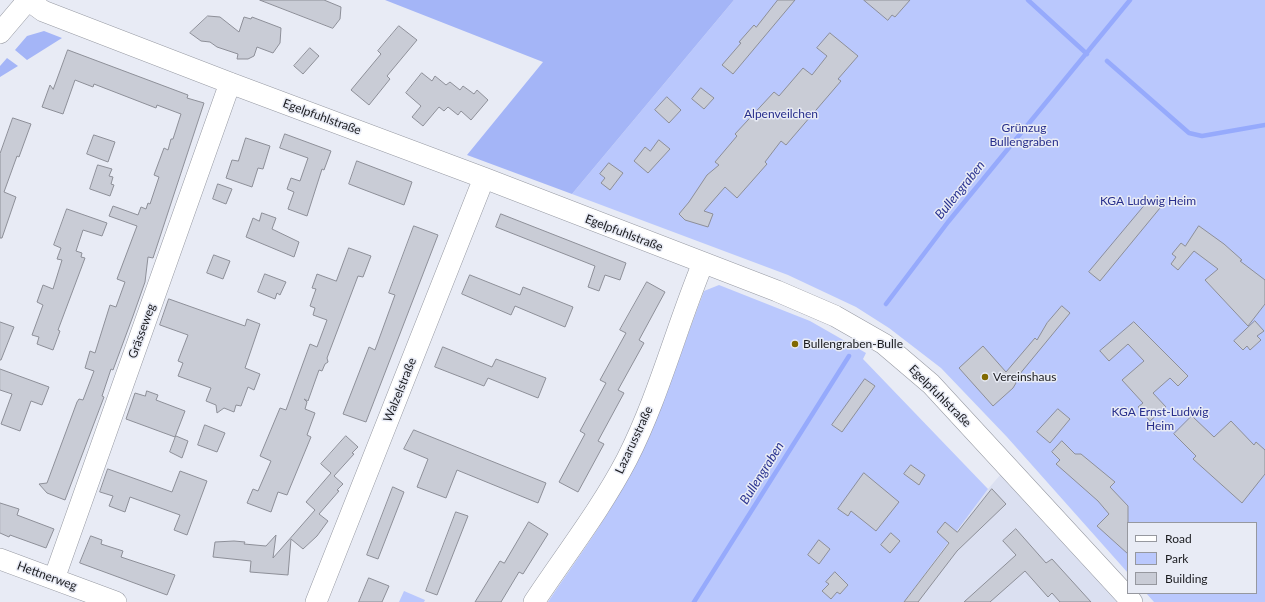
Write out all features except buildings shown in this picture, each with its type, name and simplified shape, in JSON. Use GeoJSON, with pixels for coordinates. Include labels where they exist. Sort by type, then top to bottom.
{"type":"FeatureCollection","features":[{"type":"Feature","properties":{"kind":"street"},"geometry":{"type":"LineString","coordinates":[[0,33],[28,0]]}},
{"type":"Feature","properties":{"kind":"street","name":"Egelpfuhlstraße"},"geometry":{"type":"LineString","coordinates":[[28,0],[43,10],[230,83],[777,290],[835,316],[884,344],[931,384],[1132,602]]}},
{"type":"Feature","properties":{"kind":"street","name":"Grässeweg"},"geometry":{"type":"LineString","coordinates":[[54,579],[230,83]]}},
{"type":"Feature","properties":{"kind":"street","name":"Walzelstraße"},"geometry":{"type":"LineString","coordinates":[[316,602],[484,178]]}},
{"type":"Feature","properties":{"kind":"street","name":"Lazarusstraße"},"geometry":{"type":"LineString","coordinates":[[534,602],[602,500],[627,459],[648,413],[703,263]]}},
{"type":"Feature","properties":{"kind":"street","name":"Hettnerweg"},"geometry":{"type":"LineString","coordinates":[[0,559],[116,602]]}},
{"type":"Feature","properties":{"kind":"shaded area"},"geometry":{"type":"Polygon","coordinates":[[[385,0],[734,0],[572,194],[467,155],[543,62],[385,0]]]}},
{"type":"Feature","properties":{"kind":"shaded area"},"geometry":{"type":"Polygon","coordinates":[[[44,31],[62,38],[27,60],[15,50],[27,36],[44,31]]]}},
{"type":"Feature","properties":{"kind":"shaded area"},"geometry":{"type":"Polygon","coordinates":[[[7,58],[18,66],[0,77],[0,66],[7,58]]]}},
{"type":"Feature","properties":{"kind":"shaded area"},"geometry":{"type":"Polygon","coordinates":[[[1008,466],[1132,602],[904,602],[988,489],[1008,466]]]}},
{"type":"Feature","properties":{"kind":"green space"},"geometry":{"type":"Polygon","coordinates":[[[734,0],[1265,0],[1265,602],[1154,602],[1147,594],[1257,594],[1257,522],[1127,522],[1127,572],[1007,437],[941,368],[889,328],[856,307],[788,275],[572,194],[734,0]]]}},
{"type":"Feature","properties":{"kind":"green space"},"geometry":{"type":"Polygon","coordinates":[[[719,285],[810,321],[866,353],[863,359],[988,489],[904,602],[548,602],[598,528],[626,482],[638,459],[658,412],[704,291],[719,285]]]}},
{"type":"Feature","properties":{"kind":"green space"},"geometry":{"type":"Polygon","coordinates":[[[404,591],[425,600],[424,602],[399,602],[404,591]]]}},
{"type":"Feature","properties":{"kind":"waterway"},"geometry":{"type":"LineString","coordinates":[[1028,0],[1087,54]]}},
{"type":"Feature","properties":{"kind":"waterway","name":"Bullengraben"},"geometry":{"type":"LineString","coordinates":[[886,304],[948,222],[1130,0]]}},
{"type":"Feature","properties":{"kind":"waterway"},"geometry":{"type":"LineString","coordinates":[[1107,61],[1189,133],[1202,136],[1265,125]]}},
{"type":"Feature","properties":{"kind":"waterway","name":"Bullengraben"},"geometry":{"type":"LineString","coordinates":[[694,602],[849,356]]}},
{"type":"Feature","properties":{"kind":"place","name":"Bullengraben-Bulle"},"geometry":{"type":"Point","coordinates":[795,344]}},
{"type":"Feature","properties":{"kind":"place","name":"Vereinshaus"},"geometry":{"type":"Point","coordinates":[985,377]}},
{"type":"Feature","properties":{"kind":"park label","name":"Alpenveilchen"},"geometry":{"type":"Point","coordinates":[781,114]}},
{"type":"Feature","properties":{"kind":"park label","name":"Grünzug Bullengraben"},"geometry":{"type":"Point","coordinates":[1024,135]}},
{"type":"Feature","properties":{"kind":"park label","name":"KGA Ludwig Heim"},"geometry":{"type":"Point","coordinates":[1148,201]}},
{"type":"Feature","properties":{"kind":"park label","name":"KGA Ernst-Ludwig Heim"},"geometry":{"type":"Point","coordinates":[1160,419]}}]}
